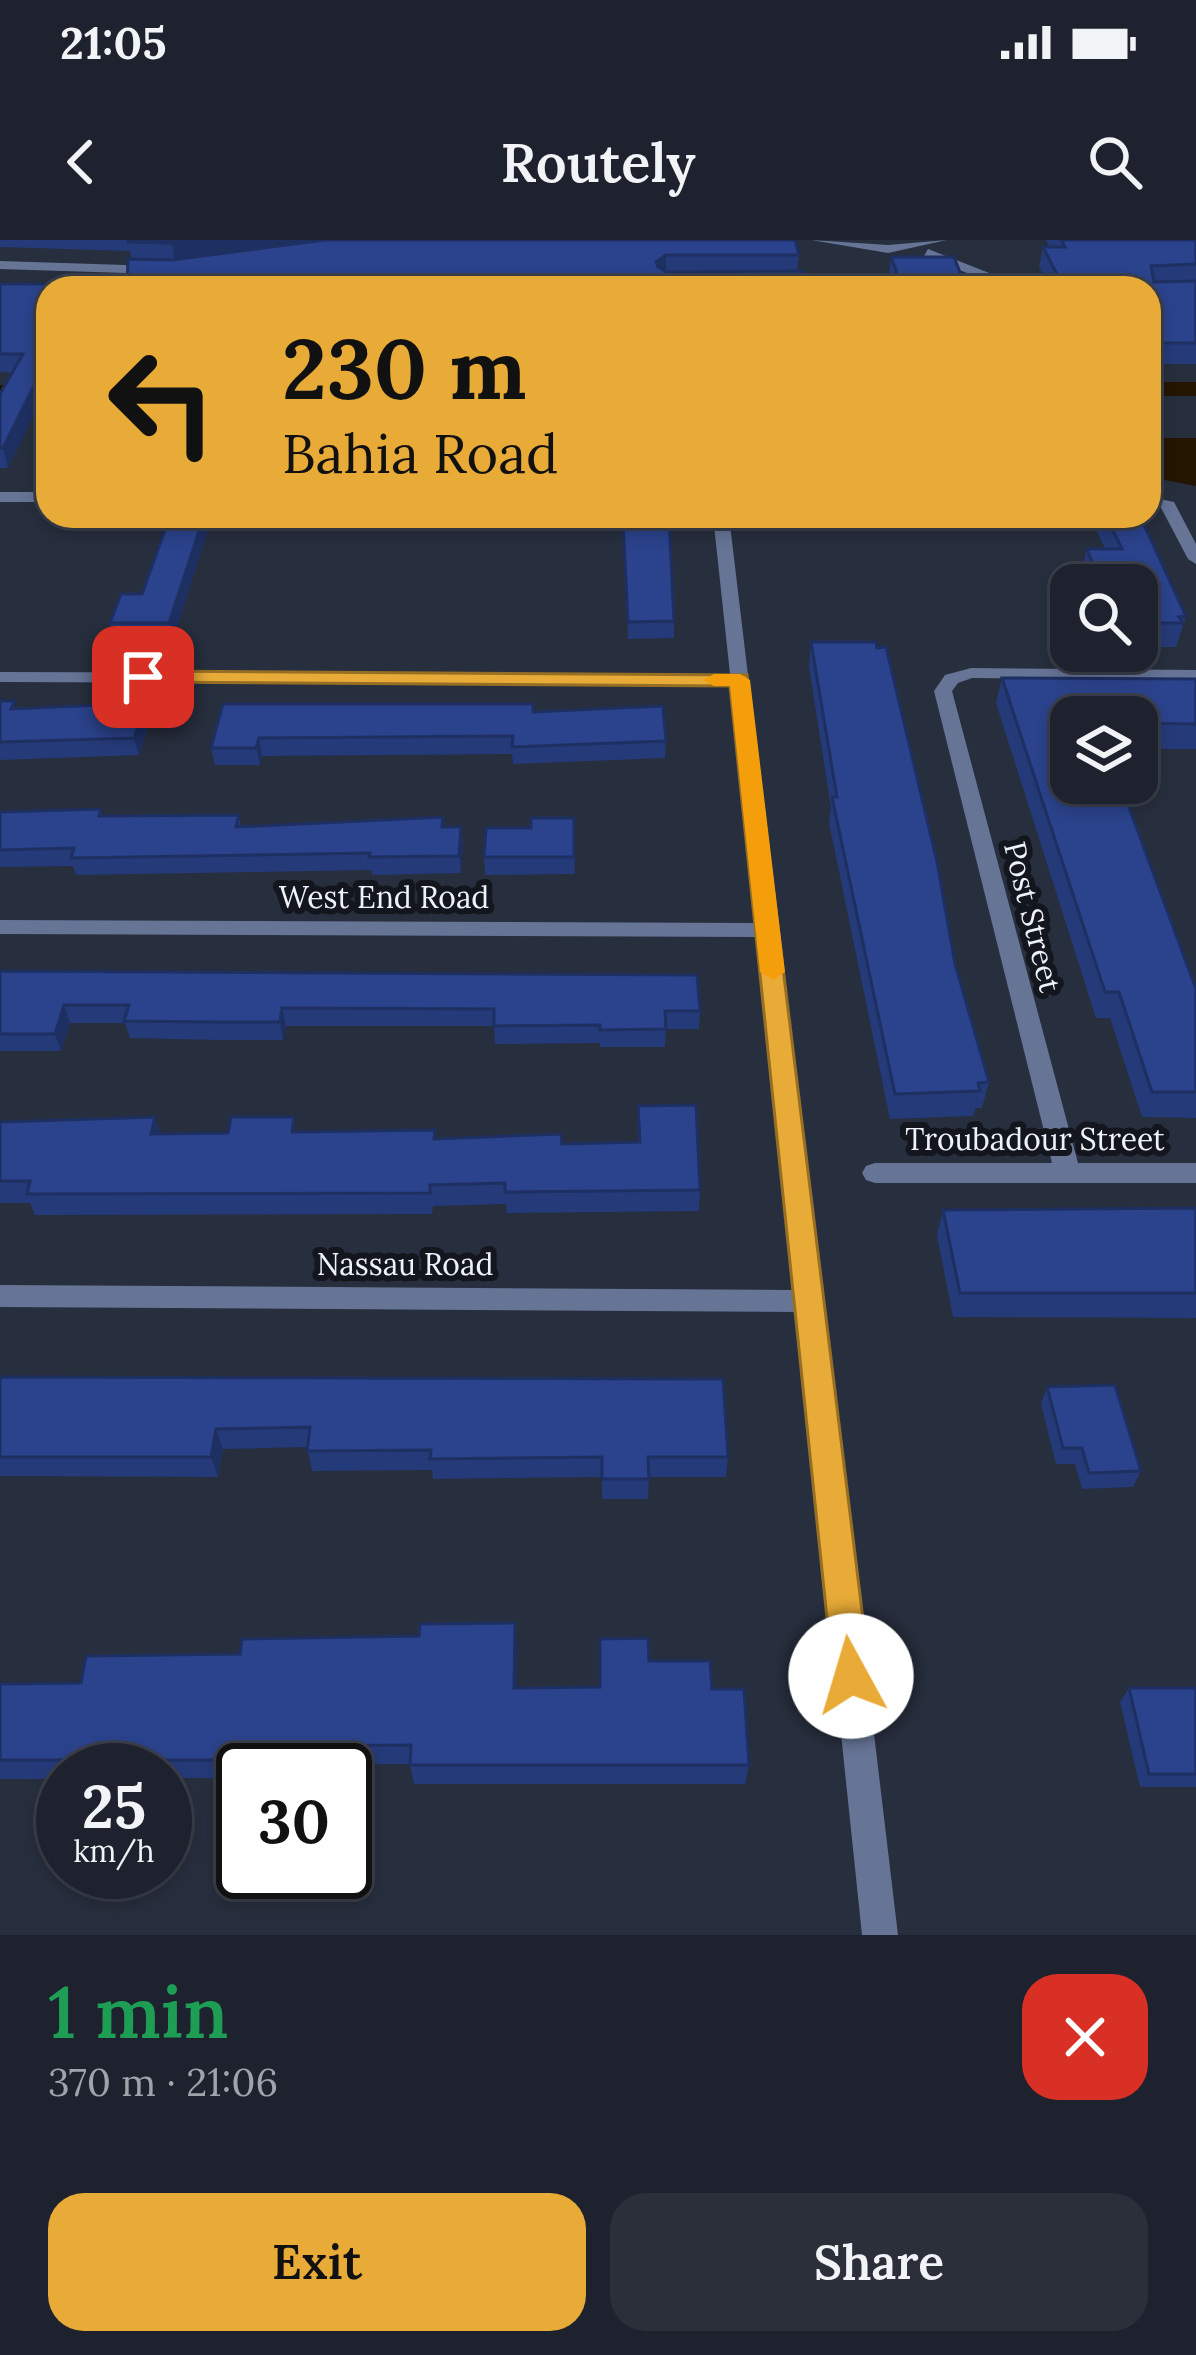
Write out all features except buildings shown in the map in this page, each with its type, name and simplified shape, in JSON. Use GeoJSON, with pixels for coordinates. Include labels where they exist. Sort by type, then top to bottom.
{"type":"FeatureCollection","features":[{"type":"Feature","properties":{"kind":"street"},"geometry":{"type":"LineString","coordinates":[[817,240],[915,247],[941,240]]}},
{"type":"Feature","properties":{"kind":"street"},"geometry":{"type":"LineString","coordinates":[[832,276],[829,261],[842,244]]}},
{"type":"Feature","properties":{"kind":"street"},"geometry":{"type":"LineString","coordinates":[[915,247],[986,276]]}},
{"type":"Feature","properties":{"kind":"street"},"geometry":{"type":"LineString","coordinates":[[0,265],[148,270]]}},
{"type":"Feature","properties":{"kind":"street"},"geometry":{"type":"LineString","coordinates":[[73,276],[176,269]]}},
{"type":"Feature","properties":{"kind":"street"},"geometry":{"type":"LineString","coordinates":[[0,275],[36,276]]}},
{"type":"Feature","properties":{"kind":"street"},"geometry":{"type":"LineString","coordinates":[[0,497],[36,497]]}},
{"type":"Feature","properties":{"kind":"street"},"geometry":{"type":"LineString","coordinates":[[1166,502],[1194,552]]}},
{"type":"Feature","properties":{"kind":"street"},"geometry":{"type":"LineString","coordinates":[[723,528],[880,1935]]}},
{"type":"Feature","properties":{"kind":"street","name":"Post Street"},"geometry":{"type":"LineString","coordinates":[[1066,1172],[943,691],[951,680],[971,673],[1196,675]]}},
{"type":"Feature","properties":{"kind":"street"},"geometry":{"type":"LineString","coordinates":[[0,677],[740,680]]}},
{"type":"Feature","properties":{"kind":"street","name":"West End Road"},"geometry":{"type":"LineString","coordinates":[[0,927],[768,930]]}},
{"type":"Feature","properties":{"kind":"street","name":"Troubadour Street"},"geometry":{"type":"LineString","coordinates":[[875,1172],[1196,1173]]}},
{"type":"Feature","properties":{"kind":"street","name":"Nassau Road"},"geometry":{"type":"LineString","coordinates":[[0,1296],[809,1301]]}},
{"type":"Feature","properties":{"kind":"shaded area"},"geometry":{"type":"Polygon","coordinates":[[[1161,438],[1196,438],[1196,486],[1161,479],[1161,438]]]}},
{"type":"Feature","properties":{"kind":"waterway"},"geometry":{"type":"LineString","coordinates":[[1161,389],[1196,389]]}},
{"type":"Feature","properties":{"kind":"waterway"},"geometry":{"type":"LineString","coordinates":[[0,392],[36,393]]}},
{"type":"Feature","properties":{"kind":"slow traffic"},"geometry":{"type":"LineString","coordinates":[[714,680],[740,680],[773,972]]}},
{"type":"Feature","properties":{"kind":"route"},"geometry":{"type":"LineString","coordinates":[[143,677],[740,680],[851,1676]]}}]}
